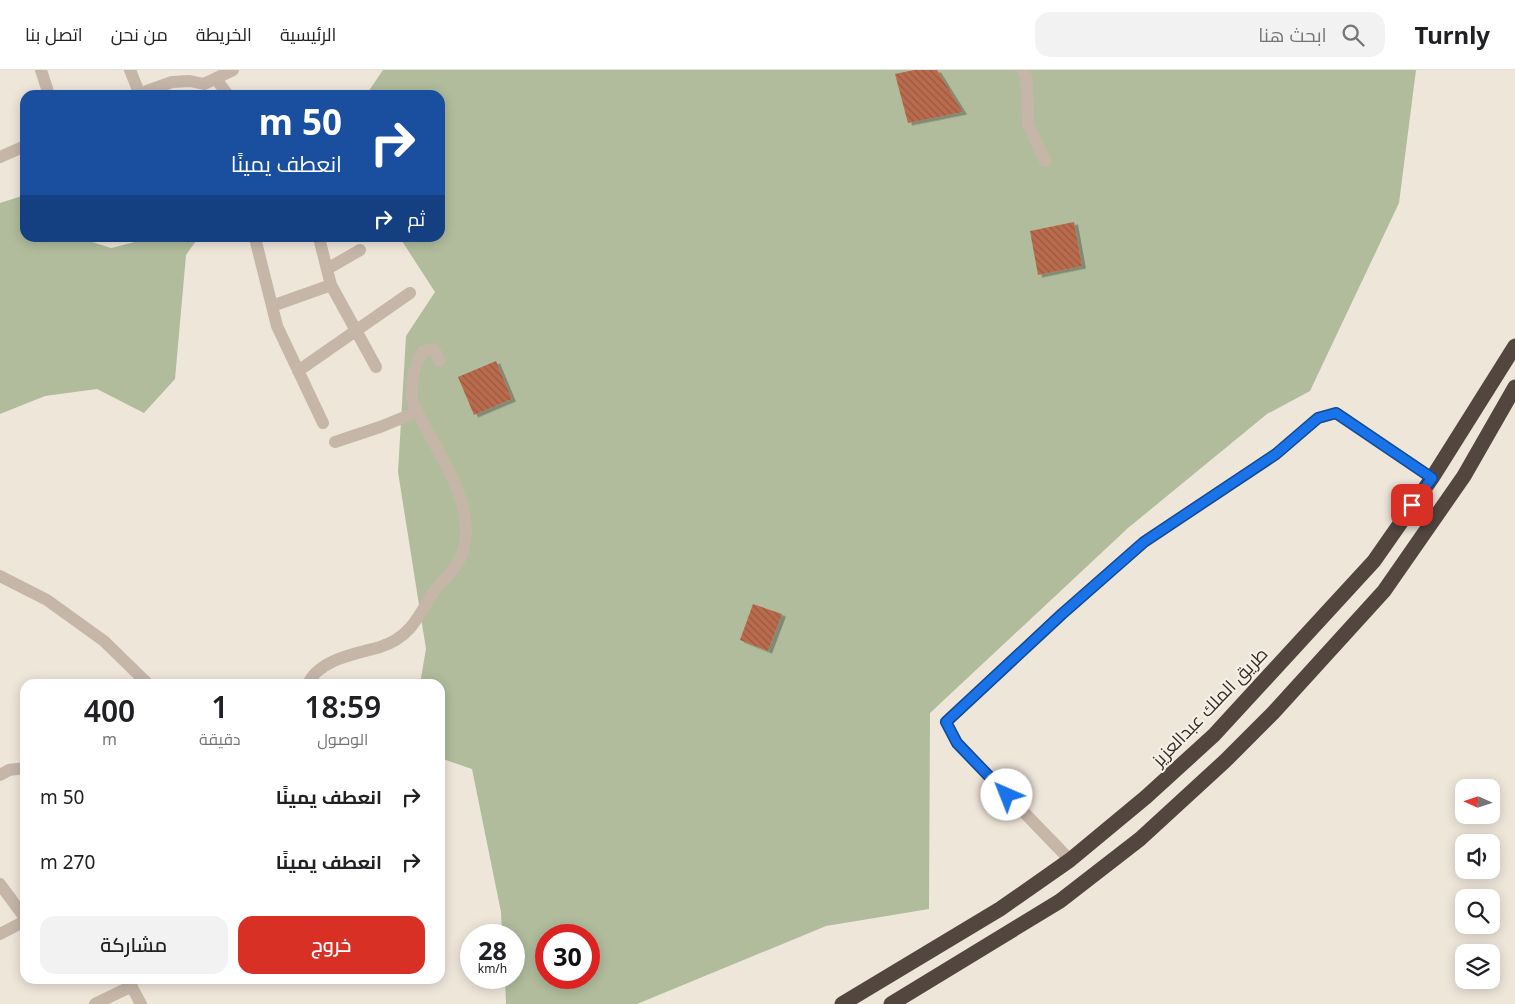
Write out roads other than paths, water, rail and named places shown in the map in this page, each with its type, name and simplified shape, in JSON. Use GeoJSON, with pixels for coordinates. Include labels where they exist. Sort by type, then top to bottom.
{"type":"FeatureCollection","features":[{"type":"Feature","properties":{"kind":"highway","name":"طريق الملك عبدالعزيز"},"geometry":{"type":"LineString","coordinates":[[842,1004],[1000,909],[1070,860],[1146,797],[1214,734],[1374,561],[1432,478],[1515,346]]}},
{"type":"Feature","properties":{"kind":"highway"},"geometry":{"type":"LineString","coordinates":[[891,1004],[1060,901],[1140,840],[1232,755],[1274,713],[1384,591],[1464,476],[1515,387]]}},
{"type":"Feature","properties":{"kind":"street"},"geometry":{"type":"LineString","coordinates":[[41,70],[47,90]]}},
{"type":"Feature","properties":{"kind":"street"},"geometry":{"type":"LineString","coordinates":[[130,70],[136,90]]}},
{"type":"Feature","properties":{"kind":"street"},"geometry":{"type":"LineString","coordinates":[[151,90],[172,82],[190,81],[209,86],[233,70]]}},
{"type":"Feature","properties":{"kind":"street"},"geometry":{"type":"LineString","coordinates":[[1023,70],[1027,79],[1028,124],[1045,161]]}},
{"type":"Feature","properties":{"kind":"street"},"geometry":{"type":"LineString","coordinates":[[0,157],[20,148]]}},
{"type":"Feature","properties":{"kind":"street"},"geometry":{"type":"LineString","coordinates":[[256,242],[278,326],[323,423]]}},
{"type":"Feature","properties":{"kind":"street"},"geometry":{"type":"LineString","coordinates":[[320,242],[331,284],[376,367]]}},
{"type":"Feature","properties":{"kind":"street"},"geometry":{"type":"LineString","coordinates":[[327,268],[360,250]]}},
{"type":"Feature","properties":{"kind":"street"},"geometry":{"type":"LineString","coordinates":[[272,306],[331,284]]}},
{"type":"Feature","properties":{"kind":"street"},"geometry":{"type":"LineString","coordinates":[[298,371],[410,293]]}},
{"type":"Feature","properties":{"kind":"street"},"geometry":{"type":"LineString","coordinates":[[311,679],[316,671],[326,665],[385,645],[406,633],[414,626],[435,590],[459,561],[464,551],[467,528],[455,484],[412,400],[411,386],[419,357],[423,351],[434,349],[439,361]]}},
{"type":"Feature","properties":{"kind":"street"},"geometry":{"type":"LineString","coordinates":[[335,442],[380,428],[417,412]]}},
{"type":"Feature","properties":{"kind":"street"},"geometry":{"type":"LineString","coordinates":[[1070,860],[957,743],[946,722],[1062,614],[1144,542],[1276,454],[1318,418],[1336,413],[1432,478]]}},
{"type":"Feature","properties":{"kind":"street"},"geometry":{"type":"LineString","coordinates":[[0,576],[47,600],[104,642],[138,679]]}},
{"type":"Feature","properties":{"kind":"street"},"geometry":{"type":"LineString","coordinates":[[0,775],[9,770],[20,769]]}},
{"type":"Feature","properties":{"kind":"street"},"geometry":{"type":"LineString","coordinates":[[0,884],[20,912]]}},
{"type":"Feature","properties":{"kind":"street"},"geometry":{"type":"LineString","coordinates":[[0,934],[20,922]]}},
{"type":"Feature","properties":{"kind":"street"},"geometry":{"type":"LineString","coordinates":[[95,1004],[127,984]]}},
{"type":"Feature","properties":{"kind":"street"},"geometry":{"type":"LineString","coordinates":[[131,984],[141,1004]]}}]}
